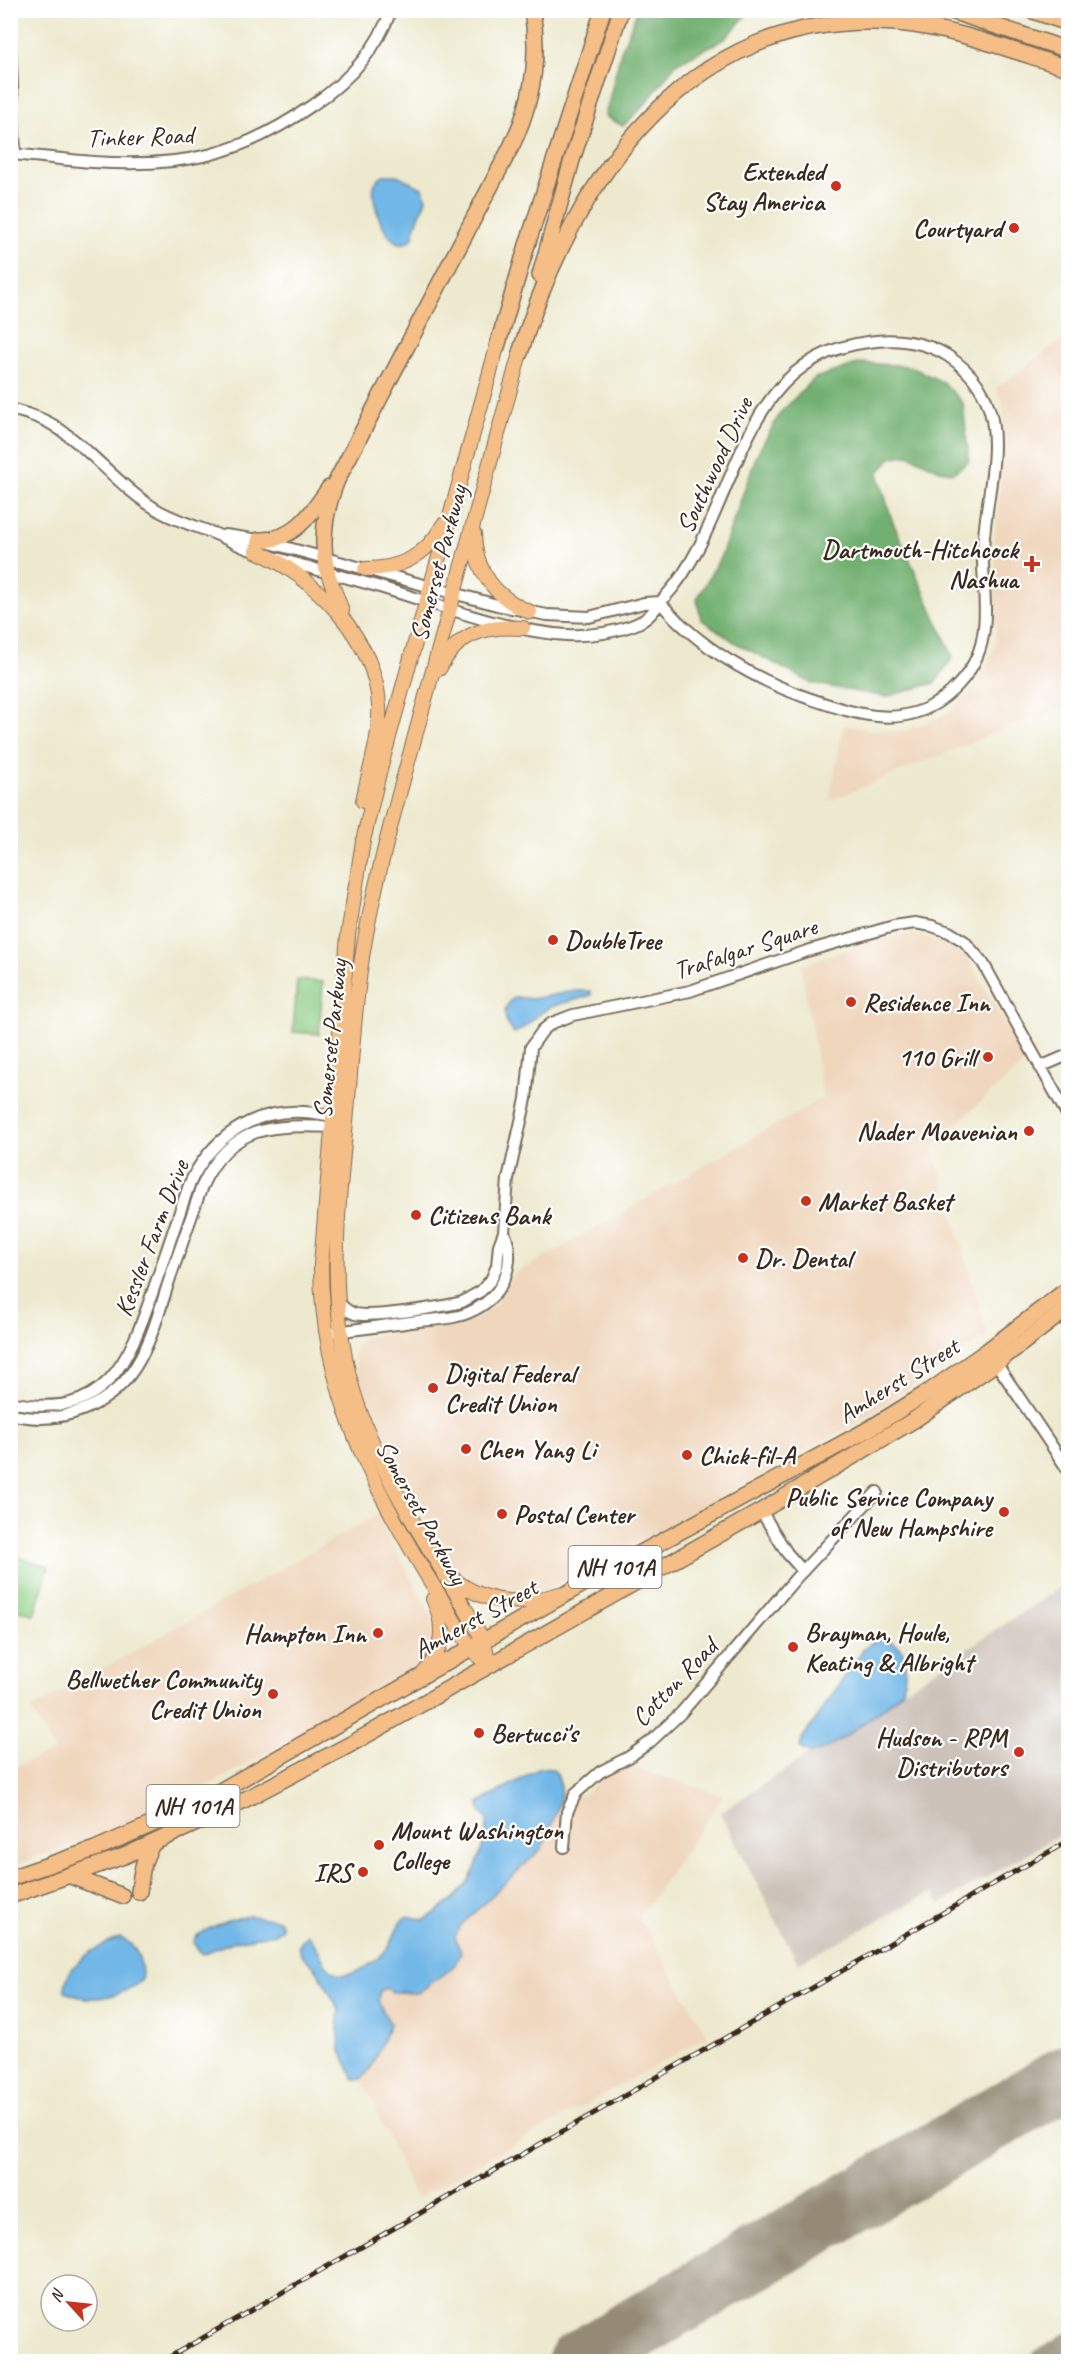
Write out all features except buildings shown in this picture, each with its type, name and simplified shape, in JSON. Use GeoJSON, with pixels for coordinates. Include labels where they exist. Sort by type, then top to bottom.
{"type":"FeatureCollection","features":[{"type":"Feature","properties":{"kind":"highway"},"geometry":{"type":"LineString","coordinates":[[326,564],[323,538],[326,513],[337,480],[521,124],[530,97],[535,66],[532,10]]}},
{"type":"Feature","properties":{"kind":"highway"},"geometry":{"type":"LineString","coordinates":[[497,347],[526,244],[603,10]]}},
{"type":"Feature","properties":{"kind":"highway"},"geometry":{"type":"LineString","coordinates":[[520,353],[558,209],[621,10]]}},
{"type":"Feature","properties":{"kind":"highway"},"geometry":{"type":"LineString","coordinates":[[948,10],[1068,50]]}},
{"type":"Feature","properties":{"kind":"highway"},"geometry":{"type":"LineString","coordinates":[[1030,10],[1068,23]]}},
{"type":"Feature","properties":{"kind":"highway"},"geometry":{"type":"LineString","coordinates":[[520,353],[539,296],[563,242],[579,212],[616,156],[637,130],[666,101],[692,80],[728,58],[759,44],[799,31],[840,24],[881,22],[914,25],[947,32],[1068,68]]}},
{"type":"Feature","properties":{"kind":"highway"},"geometry":{"type":"LineString","coordinates":[[258,545],[282,537],[301,525],[328,489],[352,449]]}},
{"type":"Feature","properties":{"kind":"highway","name":"Amherst Street"},"geometry":{"type":"LineString","coordinates":[[10,1878],[95,1850],[192,1807],[578,1587],[869,1429],[949,1378],[1068,1289]]}},
{"type":"Feature","properties":{"kind":"highway","name":"Amherst Street"},"geometry":{"type":"LineString","coordinates":[[10,1896],[107,1863],[297,1774],[761,1511],[914,1420],[996,1363],[1068,1308]]}},
{"type":"Feature","properties":{"kind":"highway"},"geometry":{"type":"LineString","coordinates":[[139,1892],[141,1868],[153,1843]]}},
{"type":"Feature","properties":{"kind":"highway"},"geometry":{"type":"LineString","coordinates":[[71,1876],[122,1896]]}},
{"type":"Feature","properties":{"kind":"main road","name":"Somerset Parkway"},"geometry":{"type":"LineString","coordinates":[[489,1666],[479,1657],[477,1644],[437,1562],[370,1440],[333,1332],[336,1296],[337,1124],[348,935],[358,866],[375,790],[497,347]]}},
{"type":"Feature","properties":{"kind":"main road","name":"Somerset Parkway"},"geometry":{"type":"LineString","coordinates":[[477,1644],[423,1572],[358,1447],[337,1387],[333,1332],[321,1265],[337,1124],[370,915],[388,836],[520,353]]}},
{"type":"Feature","properties":{"kind":"main road"},"geometry":{"type":"LineString","coordinates":[[365,569],[400,564],[422,553],[440,531],[454,501]]}},
{"type":"Feature","properties":{"kind":"main road"},"geometry":{"type":"LineString","coordinates":[[474,520],[476,553],[485,577],[508,601],[530,612]]}},
{"type":"Feature","properties":{"kind":"main road"},"geometry":{"type":"LineString","coordinates":[[258,545],[306,579],[330,603],[353,633]]}},
{"type":"Feature","properties":{"kind":"main road"},"geometry":{"type":"LineString","coordinates":[[326,564],[353,633],[372,669],[377,688],[379,713],[360,821],[358,866]]}},
{"type":"Feature","properties":{"kind":"main road"},"geometry":{"type":"LineString","coordinates":[[426,698],[454,645],[463,639],[491,629],[523,628]]}},
{"type":"Feature","properties":{"kind":"main road"},"geometry":{"type":"LineString","coordinates":[[437,1562],[448,1575],[465,1588],[482,1596],[502,1601],[532,1601],[578,1587]]}},
{"type":"Feature","properties":{"kind":"main road"},"geometry":{"type":"LineString","coordinates":[[421,1676],[438,1651],[442,1627],[440,1614],[423,1572]]}},
{"type":"Feature","properties":{"kind":"street","name":"Tinker Road"},"geometry":{"type":"LineString","coordinates":[[13,154],[92,162],[158,163],[194,159],[240,146],[283,125],[338,86],[372,48],[391,10]]}},
{"type":"Feature","properties":{"kind":"street"},"geometry":{"type":"LineString","coordinates":[[10,44],[13,154]]}},
{"type":"Feature","properties":{"kind":"street","name":"Southwood Drive"},"geometry":{"type":"LineString","coordinates":[[326,564],[427,601],[523,628],[565,635],[600,634],[641,622],[653,615],[660,602],[677,585],[694,560],[759,414],[778,388],[811,361],[843,347],[862,342],[883,340],[907,342],[944,354],[963,367],[980,387],[991,410],[994,437],[984,528],[983,634],[968,672],[959,685],[936,704],[910,716],[879,717],[836,708],[795,694],[755,675],[710,647],[680,625],[660,602]]}},
{"type":"Feature","properties":{"kind":"street"},"geometry":{"type":"LineString","coordinates":[[10,409],[36,417],[59,429],[151,506],[174,519],[215,534],[326,564],[365,569],[530,612],[563,617],[589,617],[644,603],[660,602]]}},
{"type":"Feature","properties":{"kind":"street","name":"Trafalgar Square"},"geometry":{"type":"LineString","coordinates":[[336,1296],[345,1309],[363,1315],[468,1300],[491,1280],[497,1266],[504,1232],[506,1194],[526,1100],[531,1047],[543,1030],[552,1023],[573,1015],[690,991],[877,930],[915,923],[949,932],[972,948],[989,973],[1068,1116]]}},
{"type":"Feature","properties":{"kind":"street"},"geometry":{"type":"LineString","coordinates":[[1041,1067],[1068,1055]]}},
{"type":"Feature","properties":{"kind":"street","name":"Kessler Farm Drive"},"geometry":{"type":"LineString","coordinates":[[10,1402],[48,1406],[80,1400],[98,1389],[121,1367],[138,1332],[192,1179],[200,1164],[220,1139],[247,1122],[279,1113],[309,1112],[337,1124]]}},
{"type":"Feature","properties":{"kind":"street","name":"Kessler Farm Drive"},"geometry":{"type":"LineString","coordinates":[[10,1414],[49,1418],[86,1410],[101,1401],[127,1379],[139,1361],[153,1329],[202,1186],[212,1167],[226,1151],[244,1138],[273,1127],[337,1124]]}},
{"type":"Feature","properties":{"kind":"street","name":"Trafalgar Square"},"geometry":{"type":"LineString","coordinates":[[333,1332],[461,1316],[476,1310],[496,1293],[505,1278],[510,1260],[510,1246],[504,1232]]}},
{"type":"Feature","properties":{"kind":"street"},"geometry":{"type":"LineString","coordinates":[[996,1363],[1068,1470]]}},
{"type":"Feature","properties":{"kind":"street","name":"Cotton Road"},"geometry":{"type":"LineString","coordinates":[[564,1847],[567,1812],[576,1793],[600,1772],[638,1751],[671,1724],[803,1571],[877,1492]]}},
{"type":"Feature","properties":{"kind":"street"},"geometry":{"type":"LineString","coordinates":[[761,1511],[787,1553],[803,1571]]}},
{"type":"Feature","properties":{"kind":"shaded area","name":"Dartmouth-Hitchcock Nashua"},"geometry":{"type":"Polygon","coordinates":[[[1068,335],[1068,707],[1013,725],[829,801],[844,725],[901,731],[920,726],[943,715],[964,698],[987,667],[996,642],[995,533],[1004,442],[1002,400],[996,388],[1068,335]]]}},
{"type":"Feature","properties":{"kind":"shaded area"},"geometry":{"type":"Polygon","coordinates":[[[914,933],[948,943],[968,958],[1026,1062],[932,1145],[988,1335],[865,1418],[695,1512],[544,1591],[529,1595],[513,1594],[479,1588],[466,1581],[453,1566],[396,1471],[378,1433],[362,1391],[353,1354],[356,1345],[366,1337],[476,1319],[497,1303],[513,1275],[823,1098],[801,966],[862,944],[914,933]]]}},
{"type":"Feature","properties":{"kind":"shaded area"},"geometry":{"type":"Polygon","coordinates":[[[377,1515],[432,1617],[433,1636],[427,1656],[409,1674],[182,1800],[108,1832],[11,1866],[11,1768],[55,1751],[31,1709],[377,1515]]]}},
{"type":"Feature","properties":{"kind":"shaded area"},"geometry":{"type":"Polygon","coordinates":[[[1068,1582],[1068,1830],[941,1904],[932,1892],[798,1963],[720,1813],[1068,1582]]]}},
{"type":"Feature","properties":{"kind":"shaded area"},"geometry":{"type":"Polygon","coordinates":[[[625,1765],[723,1796],[639,1918],[708,2036],[416,2199],[362,2079],[371,2067],[390,2024],[378,2001],[380,1991],[386,1988],[393,1992],[456,1944],[455,1936],[461,1925],[541,1849],[560,1801],[561,1787],[583,1796],[598,1781],[625,1765]]]}},
{"type":"Feature","properties":{"kind":"green space"},"geometry":{"type":"Polygon","coordinates":[[[637,11],[750,11],[725,39],[677,63],[643,107],[623,126],[605,116],[621,51],[637,11]]]}},
{"type":"Feature","properties":{"kind":"green space"},"geometry":{"type":"Polygon","coordinates":[[[861,363],[909,366],[943,382],[963,403],[969,461],[953,473],[940,470],[909,455],[892,457],[878,473],[892,520],[953,657],[935,683],[885,697],[811,683],[736,643],[701,619],[697,599],[721,556],[757,454],[781,412],[815,378],[861,363]]]}},
{"type":"Feature","properties":{"kind":"green space"},"geometry":{"type":"Polygon","coordinates":[[[297,980],[323,982],[319,1034],[293,1032],[297,980]]]}},
{"type":"Feature","properties":{"kind":"green space"},"geometry":{"type":"Polygon","coordinates":[[[11,1554],[49,1567],[34,1615],[11,1607],[11,1554]]]}},
{"type":"Feature","properties":{"kind":"water"},"geometry":{"type":"Polygon","coordinates":[[[383,175],[397,175],[422,188],[426,199],[413,238],[405,243],[397,242],[389,236],[375,205],[374,186],[383,175]]]}},
{"type":"Feature","properties":{"kind":"water"},"geometry":{"type":"Polygon","coordinates":[[[574,991],[591,991],[591,995],[549,1008],[514,1033],[506,1019],[507,1005],[515,997],[532,999],[574,991]]]}},
{"type":"Feature","properties":{"kind":"water"},"geometry":{"type":"Polygon","coordinates":[[[884,1639],[893,1642],[903,1652],[905,1665],[903,1690],[837,1742],[814,1753],[808,1753],[800,1748],[802,1739],[863,1650],[875,1640],[884,1639]]]}},
{"type":"Feature","properties":{"kind":"water"},"geometry":{"type":"Polygon","coordinates":[[[540,1768],[552,1769],[557,1774],[561,1787],[560,1801],[541,1849],[461,1925],[455,1936],[461,1953],[454,1966],[418,1993],[393,1992],[386,1988],[380,1991],[378,2001],[390,2024],[371,2067],[362,2079],[354,2079],[341,2051],[338,2028],[339,2010],[317,1970],[301,1954],[298,1947],[307,1934],[326,1964],[334,1972],[349,1974],[366,1967],[387,1949],[404,1919],[408,1916],[424,1920],[450,1902],[468,1882],[479,1858],[487,1827],[487,1819],[481,1813],[479,1803],[540,1768]]]}},
{"type":"Feature","properties":{"kind":"water"},"geometry":{"type":"Polygon","coordinates":[[[252,1916],[279,1920],[282,1928],[275,1934],[235,1941],[202,1954],[193,1943],[195,1937],[215,1926],[229,1920],[252,1916]]]}},
{"type":"Feature","properties":{"kind":"water"},"geometry":{"type":"Polygon","coordinates":[[[120,1938],[131,1944],[138,1955],[141,1981],[124,1991],[104,1997],[84,1998],[65,1991],[66,1981],[76,1964],[93,1951],[120,1938]]]}},
{"type":"Feature","properties":{"kind":"taxiway"},"geometry":{"type":"LineString","coordinates":[[1037,2094],[1058,2090],[1068,2092]]}},
{"type":"Feature","properties":{"kind":"taxiway"},"geometry":{"type":"LineString","coordinates":[[605,2362],[608,2352],[619,2339]]}},
{"type":"Feature","properties":{"kind":"taxiway"},"geometry":{"type":"LineString","coordinates":[[1042,2362],[1068,2346]]}},
{"type":"Feature","properties":{"kind":"runway"},"geometry":{"type":"LineString","coordinates":[[579,2362],[1068,2076]]}},
{"type":"Feature","properties":{"kind":"railway"},"geometry":{"type":"LineString","coordinates":[[161,2362],[1068,1841]]}},
{"type":"Feature","properties":{"kind":"place","name":"Extended Stay America"},"geometry":{"type":"Point","coordinates":[836,186]}},
{"type":"Feature","properties":{"kind":"place","name":"Courtyard"},"geometry":{"type":"Point","coordinates":[1014,228]}},
{"type":"Feature","properties":{"kind":"place","name":"Dartmouth-Hitchcock Nashua"},"geometry":{"type":"Point","coordinates":[1032,564]}},
{"type":"Feature","properties":{"kind":"place","name":"DoubleTree"},"geometry":{"type":"Point","coordinates":[553,940]}},
{"type":"Feature","properties":{"kind":"place","name":"Residence Inn"},"geometry":{"type":"Point","coordinates":[851,1002]}},
{"type":"Feature","properties":{"kind":"place","name":"110 Grill"},"geometry":{"type":"Point","coordinates":[988,1057]}},
{"type":"Feature","properties":{"kind":"place","name":"Nader Moavenian"},"geometry":{"type":"Point","coordinates":[1029,1131]}},
{"type":"Feature","properties":{"kind":"place","name":"Market Basket"},"geometry":{"type":"Point","coordinates":[806,1201]}},
{"type":"Feature","properties":{"kind":"place","name":"Citizens Bank"},"geometry":{"type":"Point","coordinates":[416,1215]}},
{"type":"Feature","properties":{"kind":"place","name":"Dr. Dental"},"geometry":{"type":"Point","coordinates":[743,1258]}},
{"type":"Feature","properties":{"kind":"place","name":"Digital Federal Credit Union"},"geometry":{"type":"Point","coordinates":[433,1388]}},
{"type":"Feature","properties":{"kind":"place","name":"Chen Yang Li"},"geometry":{"type":"Point","coordinates":[466,1449]}},
{"type":"Feature","properties":{"kind":"place","name":"Chick-fil-A"},"geometry":{"type":"Point","coordinates":[687,1455]}},
{"type":"Feature","properties":{"kind":"place","name":"Public Service Company of New Hampshire"},"geometry":{"type":"Point","coordinates":[1004,1512]}},
{"type":"Feature","properties":{"kind":"place","name":"Postal Center"},"geometry":{"type":"Point","coordinates":[502,1514]}},
{"type":"Feature","properties":{"kind":"place","name":"Hampton Inn"},"geometry":{"type":"Point","coordinates":[378,1633]}},
{"type":"Feature","properties":{"kind":"place","name":"Brayman, Houle, Keating & Albright"},"geometry":{"type":"Point","coordinates":[793,1647]}},
{"type":"Feature","properties":{"kind":"place","name":"Bellwether Community Credit Union"},"geometry":{"type":"Point","coordinates":[273,1694]}},
{"type":"Feature","properties":{"kind":"place","name":"Bertucci's"},"geometry":{"type":"Point","coordinates":[479,1733]}},
{"type":"Feature","properties":{"kind":"place","name":"Hudson - RPM Distributors"},"geometry":{"type":"Point","coordinates":[1019,1752]}},
{"type":"Feature","properties":{"kind":"place","name":"Mount Washington College"},"geometry":{"type":"Point","coordinates":[379,1845]}},
{"type":"Feature","properties":{"kind":"place","name":"IRS"},"geometry":{"type":"Point","coordinates":[363,1872]}}]}
